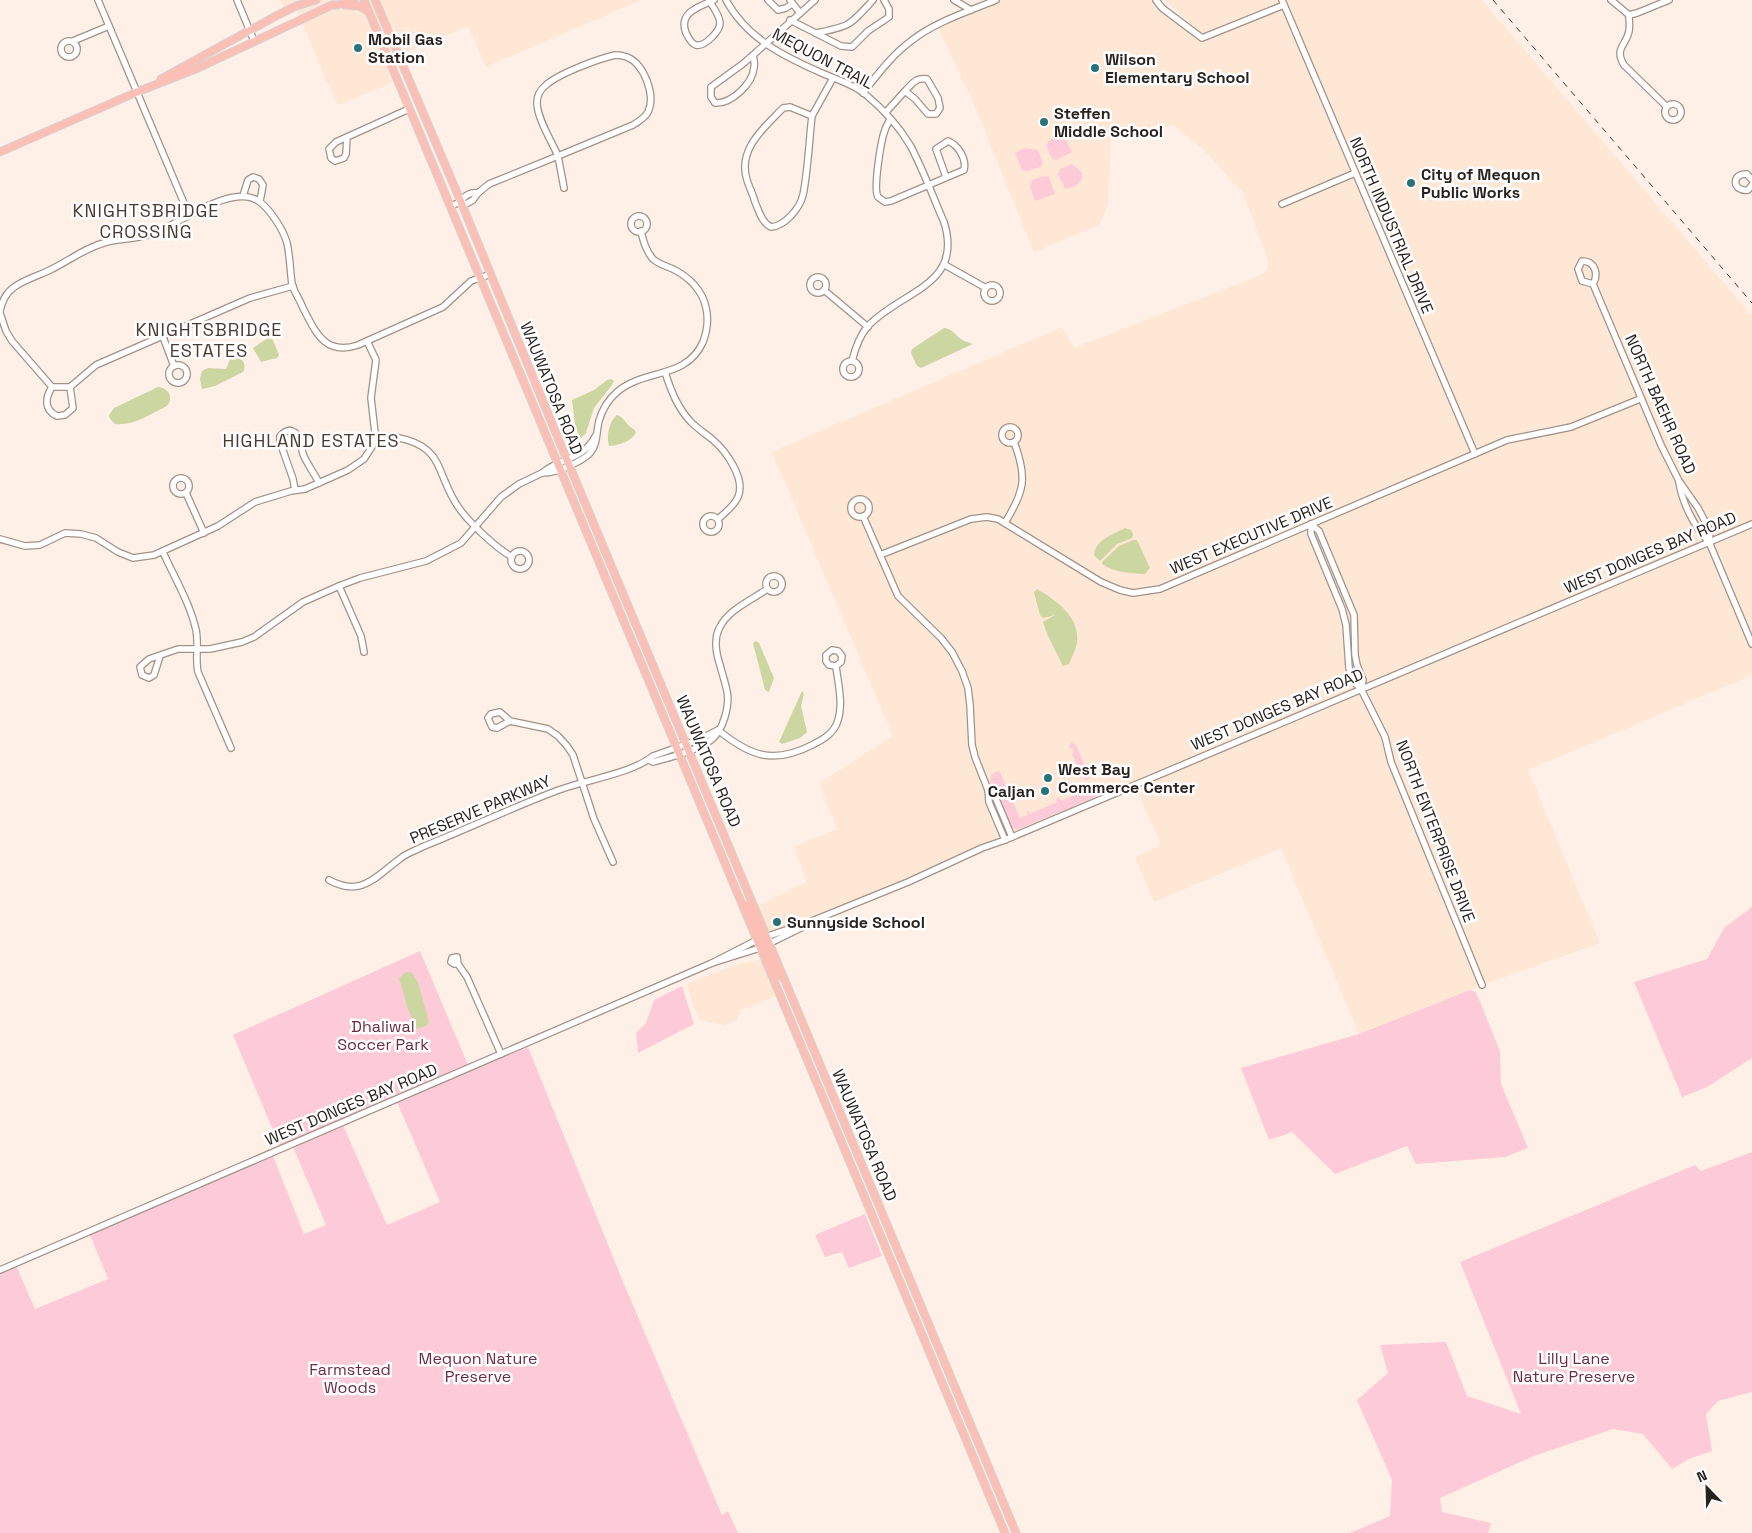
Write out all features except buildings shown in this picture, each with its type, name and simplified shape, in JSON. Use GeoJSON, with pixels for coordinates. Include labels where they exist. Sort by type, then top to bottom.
{"type":"FeatureCollection","features":[{"type":"Feature","properties":{"kind":"main road"},"geometry":{"type":"LineString","coordinates":[[137,92],[249,30],[296,6],[316,0]]}},
{"type":"Feature","properties":{"kind":"main road"},"geometry":{"type":"LineString","coordinates":[[0,152],[137,92],[198,68],[331,2],[354,0]]}},
{"type":"Feature","properties":{"kind":"main road","name":"WAUWATOSA ROAD"},"geometry":{"type":"LineString","coordinates":[[364,0],[741,902],[789,987],[1016,1533]]}},
{"type":"Feature","properties":{"kind":"main road"},"geometry":{"type":"LineString","coordinates":[[370,0],[386,37],[396,51]]}},
{"type":"Feature","properties":{"kind":"main road","name":"WAUWATOSA ROAD"},"geometry":{"type":"LineString","coordinates":[[375,0],[688,746],[764,942],[1005,1533]]}},
{"type":"Feature","properties":{"kind":"main road"},"geometry":{"type":"LineString","coordinates":[[380,13],[381,0]]}},
{"type":"Feature","properties":{"kind":"main road"},"geometry":{"type":"LineString","coordinates":[[341,2],[359,6],[368,12]]}},
{"type":"Feature","properties":{"kind":"street"},"geometry":{"type":"LineString","coordinates":[[98,0],[188,215]]}},
{"type":"Feature","properties":{"kind":"street"},"geometry":{"type":"LineString","coordinates":[[237,0],[254,41]]}},
{"type":"Feature","properties":{"kind":"street","name":"MEQUON TRAIL"},"geometry":{"type":"LineString","coordinates":[[726,0],[736,16],[764,44],[791,60],[846,83],[863,93],[886,112],[910,145],[948,233],[945,265]]}},
{"type":"Feature","properties":{"kind":"street"},"geometry":{"type":"LineString","coordinates":[[768,0],[778,10],[786,8],[791,2],[800,13]]}},
{"type":"Feature","properties":{"kind":"street"},"geometry":{"type":"LineString","coordinates":[[753,55],[754,69],[738,95],[728,101],[715,103],[711,97],[711,87],[753,55],[790,20],[815,0]]}},
{"type":"Feature","properties":{"kind":"street"},"geometry":{"type":"LineString","coordinates":[[816,33],[833,31],[853,23],[873,0]]}},
{"type":"Feature","properties":{"kind":"street"},"geometry":{"type":"LineString","coordinates":[[790,20],[840,46],[852,47],[868,31],[889,17],[889,9],[884,0]]}},
{"type":"Feature","properties":{"kind":"street"},"geometry":{"type":"LineString","coordinates":[[954,0],[971,10]]}},
{"type":"Feature","properties":{"kind":"street"},"geometry":{"type":"LineString","coordinates":[[863,93],[881,70],[911,40],[933,27],[996,0]]}},
{"type":"Feature","properties":{"kind":"street"},"geometry":{"type":"LineString","coordinates":[[1156,0],[1162,8],[1202,38],[1207,38],[1283,3]]}},
{"type":"Feature","properties":{"kind":"street"},"geometry":{"type":"LineString","coordinates":[[1611,0],[1629,15]]}},
{"type":"Feature","properties":{"kind":"street"},"geometry":{"type":"LineString","coordinates":[[1629,15],[1669,0]]}},
{"type":"Feature","properties":{"kind":"street"},"geometry":{"type":"LineString","coordinates":[[712,1],[720,25],[708,39],[697,46],[693,44],[686,32],[685,17],[690,11],[712,1]]}},
{"type":"Feature","properties":{"kind":"street","name":"NORTH INDUSTRIAL DRIVE"},"geometry":{"type":"LineString","coordinates":[[1283,3],[1475,454]]}},
{"type":"Feature","properties":{"kind":"street"},"geometry":{"type":"LineString","coordinates":[[1629,15],[1629,30],[1620,49],[1621,59],[1624,65],[1667,106]]}},
{"type":"Feature","properties":{"kind":"street"},"geometry":{"type":"LineString","coordinates":[[73,41],[109,26]]}},
{"type":"Feature","properties":{"kind":"street"},"geometry":{"type":"LineString","coordinates":[[450,206],[461,202],[466,204],[473,200],[489,184],[558,156],[641,120],[648,112],[651,96],[649,87],[640,69],[627,57],[615,55],[604,57],[554,79],[539,93],[538,110],[558,156],[564,188]]}},
{"type":"Feature","properties":{"kind":"street"},"geometry":{"type":"LineString","coordinates":[[812,116],[790,107],[784,108],[750,145],[745,162],[746,179],[764,221],[771,228],[783,222],[793,212],[803,196],[812,116],[834,78]]}},
{"type":"Feature","properties":{"kind":"street"},"geometry":{"type":"LineString","coordinates":[[886,112],[905,91],[916,80],[921,78],[928,79],[938,98],[940,108],[936,114],[928,114],[905,91]]}},
{"type":"Feature","properties":{"kind":"street"},"geometry":{"type":"LineString","coordinates":[[347,137],[408,109]]}},
{"type":"Feature","properties":{"kind":"street"},"geometry":{"type":"LineString","coordinates":[[890,119],[884,130],[875,187],[878,198],[885,202],[891,201],[964,170],[965,166],[957,146],[948,141],[936,149],[946,177]]}},
{"type":"Feature","properties":{"kind":"street"},"geometry":{"type":"LineString","coordinates":[[1282,204],[1355,173]]}},
{"type":"Feature","properties":{"kind":"street"},"geometry":{"type":"LineString","coordinates":[[1752,180],[1747,174],[1741,174],[1737,178],[1736,183],[1738,188],[1742,190],[1748,190],[1752,185]]}},
{"type":"Feature","properties":{"kind":"street"},"geometry":{"type":"LineString","coordinates":[[243,196],[248,180],[253,177],[259,179],[263,185],[260,202]]}},
{"type":"Feature","properties":{"kind":"street"},"geometry":{"type":"LineString","coordinates":[[293,286],[250,298],[96,365],[70,387],[52,387],[23,356],[6,331],[0,312],[4,292],[61,265],[90,247],[149,235],[220,201],[243,196],[260,202],[270,212],[287,241],[293,286],[315,332],[321,340],[339,348],[350,348],[443,307],[471,281],[490,274]]}},
{"type":"Feature","properties":{"kind":"street"},"geometry":{"type":"LineString","coordinates":[[160,656],[178,649],[210,649],[242,642],[254,637],[303,602],[339,586],[360,578],[426,561],[461,543],[501,497],[519,484],[542,473],[548,467],[558,467],[584,459],[591,453],[603,410],[616,394],[636,380],[685,364],[699,350],[708,322],[706,306],[696,286],[679,272],[658,263],[652,258],[640,231]]}},
{"type":"Feature","properties":{"kind":"street"},"geometry":{"type":"LineString","coordinates":[[852,361],[860,338],[868,327],[931,281],[945,265],[986,288]]}},
{"type":"Feature","properties":{"kind":"street","name":"NORTH BAEHR ROAD"},"geometry":{"type":"LineString","coordinates":[[1593,284],[1640,398],[1678,481],[1693,500],[1710,531],[1709,542],[1752,644]]}},
{"type":"Feature","properties":{"kind":"street"},"geometry":{"type":"LineString","coordinates":[[824,290],[868,327]]}},
{"type":"Feature","properties":{"kind":"street"},"geometry":{"type":"LineString","coordinates":[[162,337],[174,366]]}},
{"type":"Feature","properties":{"kind":"street"},"geometry":{"type":"LineString","coordinates":[[0,540],[25,546],[40,545],[65,533],[81,534],[96,538],[118,552],[133,558],[154,555],[218,526],[255,502],[295,490],[305,489],[348,470],[364,459],[373,445],[371,398],[376,360],[367,341]]}},
{"type":"Feature","properties":{"kind":"street"},"geometry":{"type":"LineString","coordinates":[[665,372],[673,395],[682,412],[692,424],[724,450],[737,474],[739,495],[731,507],[718,519]]}},
{"type":"Feature","properties":{"kind":"street"},"geometry":{"type":"LineString","coordinates":[[52,387],[46,401],[48,409],[57,416],[65,415],[74,408],[70,387]]}},
{"type":"Feature","properties":{"kind":"street","name":"WEST EXECUTIVE DRIVE"},"geometry":{"type":"LineString","coordinates":[[880,555],[971,519],[987,517],[998,519],[1102,582],[1120,590],[1133,592],[1160,589],[1508,440],[1571,427],[1640,398]]}},
{"type":"Feature","properties":{"kind":"street"},"geometry":{"type":"LineString","coordinates":[[295,490],[293,478],[280,442],[280,436],[285,431],[292,430],[295,432],[303,454],[319,483]]}},
{"type":"Feature","properties":{"kind":"street"},"geometry":{"type":"LineString","coordinates":[[374,436],[390,436],[422,446],[432,455],[448,491],[458,507],[501,551],[512,557]]}},
{"type":"Feature","properties":{"kind":"street"},"geometry":{"type":"LineString","coordinates":[[1005,523],[1020,495],[1022,486],[1021,465],[1014,442]]}},
{"type":"Feature","properties":{"kind":"street"},"geometry":{"type":"LineString","coordinates":[[1678,481],[1686,504],[1702,535],[1709,542]]}},
{"type":"Feature","properties":{"kind":"street"},"geometry":{"type":"LineString","coordinates":[[186,493],[204,533]]}},
{"type":"Feature","properties":{"kind":"street"},"geometry":{"type":"LineString","coordinates":[[1686,504],[1693,500]]}},
{"type":"Feature","properties":{"kind":"street"},"geometry":{"type":"LineString","coordinates":[[863,516],[898,596],[941,638],[959,664],[968,688],[973,751],[988,790],[989,802],[1005,840]]}},
{"type":"Feature","properties":{"kind":"street","name":"NORTH ENTERPRISE DRIVE"},"geometry":{"type":"LineString","coordinates":[[1311,524],[1311,534],[1339,600],[1346,625],[1349,668],[1354,682],[1361,689],[1385,737],[1391,762],[1482,985]]}},
{"type":"Feature","properties":{"kind":"street","name":"NORTH ENTERPRISE DRIVE"},"geometry":{"type":"LineString","coordinates":[[1311,524],[1319,531],[1354,615],[1355,655],[1363,680],[1361,689]]}},
{"type":"Feature","properties":{"kind":"street","name":"WEST DONGES BAY ROAD"},"geometry":{"type":"LineString","coordinates":[[0,1270],[712,964],[798,930],[812,921],[908,882],[982,848],[1005,840],[1752,524]]}},
{"type":"Feature","properties":{"kind":"street"},"geometry":{"type":"LineString","coordinates":[[163,552],[194,620],[198,672],[231,748]]}},
{"type":"Feature","properties":{"kind":"street"},"geometry":{"type":"LineString","coordinates":[[339,586],[361,636],[364,652]]}},
{"type":"Feature","properties":{"kind":"street"},"geometry":{"type":"LineString","coordinates":[[768,589],[732,613],[720,627],[717,634],[717,654],[728,701],[725,716],[718,730],[744,749],[756,754],[770,756],[793,754],[820,741],[830,734],[837,724],[840,705],[836,666]]}},
{"type":"Feature","properties":{"kind":"street"},"geometry":{"type":"LineString","coordinates":[[510,721],[548,729],[567,746],[582,782],[594,819],[613,862]]}},
{"type":"Feature","properties":{"kind":"street","name":"PRESERVE PARKWAY"},"geometry":{"type":"LineString","coordinates":[[329,880],[341,886],[357,887],[371,882],[402,856],[422,847],[556,791],[627,769],[649,760],[653,756],[709,741],[718,730]]}},
{"type":"Feature","properties":{"kind":"street"},"geometry":{"type":"LineString","coordinates":[[988,790],[996,799],[1012,837]]}},
{"type":"Feature","properties":{"kind":"street"},"geometry":{"type":"LineString","coordinates":[[458,964],[467,977],[501,1054]]}},
{"type":"Feature","properties":{"kind":"shaded area"},"geometry":{"type":"Polygon","coordinates":[[[280,0],[641,0],[486,67],[468,26],[385,63],[393,82],[339,105],[325,78],[295,5],[284,9],[280,0]]]}},
{"type":"Feature","properties":{"kind":"shaded area"},"geometry":{"type":"Polygon","coordinates":[[[996,0],[1156,0],[1202,37],[1200,32],[1165,0],[1482,0],[1752,316],[1752,675],[1528,770],[1600,943],[1482,985],[1359,1034],[1281,848],[1154,902],[1135,857],[1161,845],[1135,785],[813,921],[770,943],[755,907],[807,882],[794,847],[837,829],[819,783],[893,736],[772,452],[1062,327],[1074,348],[1261,275],[1268,269],[1268,260],[1243,193],[1204,150],[1174,126],[1111,135],[1108,204],[1100,223],[1034,252],[976,109],[937,25],[996,0]]]}},
{"type":"Feature","properties":{"kind":"shaded area"},"geometry":{"type":"Polygon","coordinates":[[[944,328],[952,331],[962,340],[973,344],[921,368],[917,366],[911,353],[912,349],[944,328]]]}},
{"type":"Feature","properties":{"kind":"shaded area"},"geometry":{"type":"Polygon","coordinates":[[[268,338],[273,340],[279,355],[277,358],[261,362],[253,348],[268,338]]]}},
{"type":"Feature","properties":{"kind":"shaded area"},"geometry":{"type":"Polygon","coordinates":[[[238,355],[244,363],[245,368],[243,372],[215,386],[202,389],[200,379],[202,371],[208,368],[226,369],[231,357],[238,355]]]}},
{"type":"Feature","properties":{"kind":"shaded area"},"geometry":{"type":"Polygon","coordinates":[[[611,379],[614,381],[612,385],[594,408],[586,433],[580,439],[575,424],[572,400],[594,390],[611,379]]]}},
{"type":"Feature","properties":{"kind":"shaded area"},"geometry":{"type":"Polygon","coordinates":[[[158,387],[168,391],[170,400],[167,406],[142,419],[129,423],[115,424],[110,419],[109,415],[114,408],[158,387]]]}},
{"type":"Feature","properties":{"kind":"shaded area"},"geometry":{"type":"Polygon","coordinates":[[[617,415],[636,433],[624,443],[609,446],[609,429],[617,415]]]}},
{"type":"Feature","properties":{"kind":"shaded area"},"geometry":{"type":"Polygon","coordinates":[[[1125,528],[1131,530],[1132,538],[1117,544],[1100,561],[1094,555],[1101,541],[1125,528]]]}},
{"type":"Feature","properties":{"kind":"shaded area"},"geometry":{"type":"Polygon","coordinates":[[[1137,540],[1150,568],[1145,574],[1118,571],[1102,564],[1119,546],[1137,540]]]}},
{"type":"Feature","properties":{"kind":"shaded area"},"geometry":{"type":"Polygon","coordinates":[[[1037,589],[1059,604],[1071,617],[1075,625],[1077,642],[1069,664],[1063,666],[1048,636],[1043,622],[1055,615],[1043,618],[1040,615],[1034,592],[1037,589]]]}},
{"type":"Feature","properties":{"kind":"shaded area"},"geometry":{"type":"Polygon","coordinates":[[[756,641],[759,643],[774,678],[769,692],[765,690],[753,643],[756,641]]]}},
{"type":"Feature","properties":{"kind":"shaded area"},"geometry":{"type":"Polygon","coordinates":[[[802,691],[804,694],[801,706],[807,732],[800,738],[782,744],[779,742],[802,691]]]}},
{"type":"Feature","properties":{"kind":"shaded area"},"geometry":{"type":"Polygon","coordinates":[[[761,960],[776,996],[741,1010],[736,1021],[724,1025],[700,1020],[687,984],[737,964],[761,960]]]}},
{"type":"Feature","properties":{"kind":"shaded area"},"geometry":{"type":"Polygon","coordinates":[[[406,972],[411,972],[418,982],[429,1022],[426,1026],[417,1029],[408,1009],[399,978],[406,972]]]}},
{"type":"Feature","properties":{"kind":"green space"},"geometry":{"type":"Polygon","coordinates":[[[1053,137],[1064,137],[1072,152],[1057,160],[1052,159],[1046,145],[1053,137]]]}},
{"type":"Feature","properties":{"kind":"green space"},"geometry":{"type":"Polygon","coordinates":[[[1024,148],[1038,150],[1043,163],[1042,166],[1028,171],[1022,170],[1015,153],[1024,148]]]}},
{"type":"Feature","properties":{"kind":"green space"},"geometry":{"type":"Polygon","coordinates":[[[1072,164],[1082,172],[1082,180],[1075,186],[1065,189],[1058,174],[1060,169],[1072,164]]]}},
{"type":"Feature","properties":{"kind":"green space"},"geometry":{"type":"Polygon","coordinates":[[[1044,176],[1049,177],[1055,194],[1035,201],[1030,187],[1032,180],[1044,176]]]}},
{"type":"Feature","properties":{"kind":"green space"},"geometry":{"type":"Polygon","coordinates":[[[1072,742],[1076,745],[1090,777],[1085,781],[1083,777],[1078,778],[1082,776],[1072,755],[1074,750],[1069,747],[1072,742]]]}},
{"type":"Feature","properties":{"kind":"green space"},"geometry":{"type":"Polygon","coordinates":[[[998,771],[1020,818],[1028,815],[1027,811],[1030,814],[1057,802],[1056,799],[1059,798],[1061,801],[1091,788],[1091,785],[1096,796],[1016,830],[1010,825],[990,782],[991,775],[998,771]]]}},
{"type":"Feature","properties":{"kind":"green space"},"geometry":{"type":"Polygon","coordinates":[[[1752,907],[1752,1058],[1707,1087],[1682,1097],[1634,982],[1707,959],[1724,928],[1752,907]]]}},
{"type":"Feature","properties":{"kind":"green space","name":"Dhaliwal Soccer Park"},"geometry":{"type":"Polygon","coordinates":[[[420,951],[468,1065],[280,1147],[233,1035],[420,951]]]}},
{"type":"Feature","properties":{"kind":"green space"},"geometry":{"type":"Polygon","coordinates":[[[682,986],[694,1024],[638,1053],[636,1033],[646,1023],[654,1000],[682,986]]]}},
{"type":"Feature","properties":{"kind":"green space"},"geometry":{"type":"Polygon","coordinates":[[[1470,990],[1476,992],[1500,1051],[1501,1084],[1528,1148],[1505,1157],[1416,1164],[1407,1146],[1335,1174],[1292,1132],[1269,1140],[1241,1068],[1359,1034],[1470,990]]]}},
{"type":"Feature","properties":{"kind":"green space","name":"Mequon Nature Preserve"},"geometry":{"type":"Polygon","coordinates":[[[528,1047],[624,1284],[722,1515],[728,1511],[738,1533],[0,1533],[0,1272],[16,1265],[35,1309],[108,1279],[90,1235],[273,1156],[304,1234],[326,1225],[293,1147],[343,1125],[387,1225],[440,1202],[397,1102],[528,1047]]]}},
{"type":"Feature","properties":{"kind":"green space","name":"Lilly Lane Nature Preserve"},"geometry":{"type":"Polygon","coordinates":[[[1752,1152],[1752,1392],[1718,1401],[1706,1414],[1712,1451],[1689,1459],[1672,1469],[1643,1434],[1613,1429],[1534,1456],[1440,1498],[1442,1512],[1491,1523],[1488,1533],[1350,1533],[1390,1516],[1392,1480],[1357,1400],[1388,1373],[1380,1345],[1446,1342],[1467,1396],[1521,1414],[1460,1262],[1695,1165],[1701,1171],[1752,1152]]]}},
{"type":"Feature","properties":{"kind":"green space"},"geometry":{"type":"Polygon","coordinates":[[[865,1214],[882,1256],[849,1268],[842,1252],[825,1257],[815,1235],[865,1214]]]}},
{"type":"Feature","properties":{"kind":"railway"},"geometry":{"type":"LineString","coordinates":[[1493,0],[1752,303]]}},
{"type":"Feature","properties":{"kind":"place","name":"Mobil Gas Station"},"geometry":{"type":"Point","coordinates":[358,48]}},
{"type":"Feature","properties":{"kind":"place","name":"Wilson Elementary School"},"geometry":{"type":"Point","coordinates":[1095,68]}},
{"type":"Feature","properties":{"kind":"place","name":"Steffen Middle School"},"geometry":{"type":"Point","coordinates":[1044,122]}},
{"type":"Feature","properties":{"kind":"place","name":"City of Mequon Public Works"},"geometry":{"type":"Point","coordinates":[1411,183]}},
{"type":"Feature","properties":{"kind":"place","name":"West Bay Commerce Center"},"geometry":{"type":"Point","coordinates":[1048,778]}},
{"type":"Feature","properties":{"kind":"place","name":"Caljan"},"geometry":{"type":"Point","coordinates":[1045,791]}},
{"type":"Feature","properties":{"kind":"place","name":"Sunnyside School"},"geometry":{"type":"Point","coordinates":[777,922]}},
{"type":"Feature","properties":{"kind":"district","name":"KNIGHTSBRIDGE CROSSING"},"geometry":{"type":"Point","coordinates":[146,221]}},
{"type":"Feature","properties":{"kind":"district","name":"KNIGHTSBRIDGE ESTATES"},"geometry":{"type":"Point","coordinates":[209,340]}},
{"type":"Feature","properties":{"kind":"district","name":"HIGHLAND ESTATES"},"geometry":{"type":"Point","coordinates":[311,441]}},
{"type":"Feature","properties":{"kind":"park label","name":"Farmstead Woods"},"geometry":{"type":"Point","coordinates":[350,1378]}}]}
